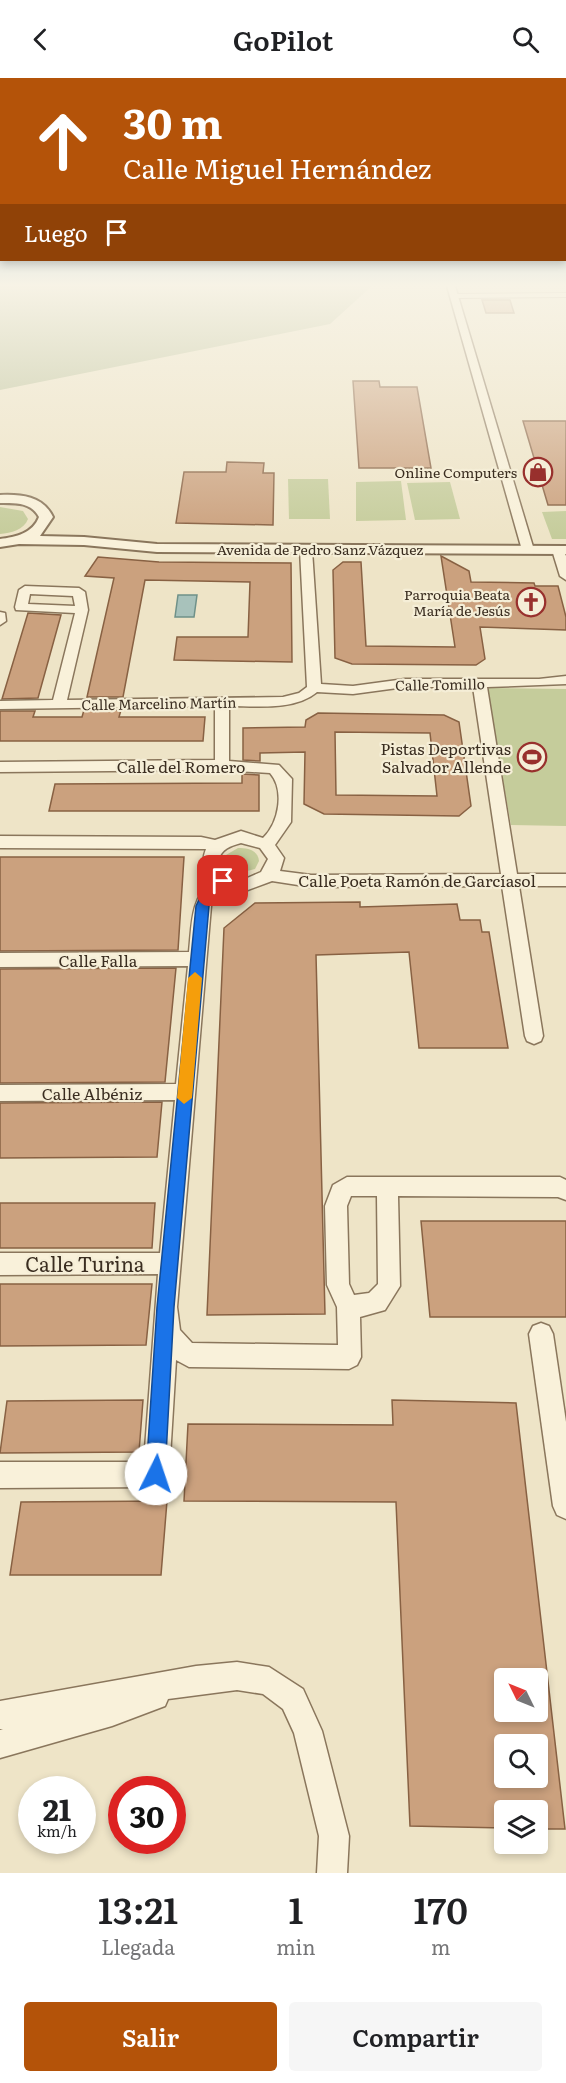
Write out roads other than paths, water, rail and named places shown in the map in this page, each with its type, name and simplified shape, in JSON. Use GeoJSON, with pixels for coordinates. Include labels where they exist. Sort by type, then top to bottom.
{"type":"FeatureCollection","features":[{"type":"Feature","properties":{"kind":"street"},"geometry":{"type":"LineString","coordinates":[[476,370],[528,550]]}},
{"type":"Feature","properties":{"kind":"street","name":"Avenida de Pedro Sanz Vázquez"},"geometry":{"type":"LineString","coordinates":[[0,499],[18,499],[35,504],[59,529],[84,541]]}},
{"type":"Feature","properties":{"kind":"street"},"geometry":{"type":"LineString","coordinates":[[19,540],[36,532],[46,517]]}},
{"type":"Feature","properties":{"kind":"street","name":"Avenida de Pedro Sanz Vázquez"},"geometry":{"type":"LineString","coordinates":[[0,543],[19,540],[84,541],[157,548],[562,550],[566,576]]}},
{"type":"Feature","properties":{"kind":"street"},"geometry":{"type":"LineString","coordinates":[[306,550],[314,688]]}},
{"type":"Feature","properties":{"kind":"street"},"geometry":{"type":"LineString","coordinates":[[58,704],[82,610]]}},
{"type":"Feature","properties":{"kind":"street"},"geometry":{"type":"LineString","coordinates":[[0,616],[0,621]]}},
{"type":"Feature","properties":{"kind":"street","name":"Calle Tomillo"},"geometry":{"type":"LineString","coordinates":[[314,688],[353,690],[405,682],[479,683],[566,680]]}},
{"type":"Feature","properties":{"kind":"street"},"geometry":{"type":"LineString","coordinates":[[479,683],[512,880],[534,1036]]}},
{"type":"Feature","properties":{"kind":"street","name":"Calle Marcelino Martín"},"geometry":{"type":"LineString","coordinates":[[0,705],[283,701],[304,696],[314,688]]}},
{"type":"Feature","properties":{"kind":"street"},"geometry":{"type":"LineString","coordinates":[[222,703],[222,765]]}},
{"type":"Feature","properties":{"kind":"street","name":"Calle del Romero"},"geometry":{"type":"LineString","coordinates":[[0,767],[268,766],[282,774],[285,819],[283,826],[266,844]]}},
{"type":"Feature","properties":{"kind":"street"},"geometry":{"type":"LineString","coordinates":[[0,842],[193,843],[217,846],[241,837],[266,844],[276,858],[269,875],[262,880],[243,885],[223,881],[211,871],[209,864],[209,858],[217,846]]}},
{"type":"Feature","properties":{"kind":"street","name":"Calle Poeta Ramón de Garcíasol"},"geometry":{"type":"LineString","coordinates":[[269,875],[311,881],[566,880]]}},
{"type":"Feature","properties":{"kind":"street"},"geometry":{"type":"LineString","coordinates":[[0,1475],[156,1474],[170,1263],[196,959],[202,906],[209,892],[223,881]]}},
{"type":"Feature","properties":{"kind":"street","name":"Calle Falla"},"geometry":{"type":"LineString","coordinates":[[0,960],[196,959]]}},
{"type":"Feature","properties":{"kind":"street","name":"Calle Albéniz"},"geometry":{"type":"LineString","coordinates":[[0,1093],[185,1092]]}},
{"type":"Feature","properties":{"kind":"street"},"geometry":{"type":"LineString","coordinates":[[166,1331],[174,1346],[189,1355],[349,1357],[348,1307],[338,1285],[336,1206],[340,1192],[347,1186],[387,1188],[561,1187],[566,1190]]}},
{"type":"Feature","properties":{"kind":"street"},"geometry":{"type":"LineString","coordinates":[[348,1307],[374,1305],[383,1298],[389,1286],[387,1188]]}},
{"type":"Feature","properties":{"kind":"street","name":"Calle Turina"},"geometry":{"type":"LineString","coordinates":[[0,1264],[170,1263]]}},
{"type":"Feature","properties":{"kind":"street"},"geometry":{"type":"LineString","coordinates":[[541,1334],[566,1506]]}},
{"type":"Feature","properties":{"kind":"street"},"geometry":{"type":"LineString","coordinates":[[0,1714],[21,1713],[196,1680],[237,1676],[269,1681],[293,1699],[308,1731],[334,1836],[332,1873]]}},
{"type":"Feature","properties":{"kind":"street"},"geometry":{"type":"LineString","coordinates":[[0,1744],[112,1712],[196,1680]]}},
{"type":"Feature","properties":{"kind":"water"},"geometry":{"type":"Polygon","coordinates":[[[178,595],[197,595],[194,617],[175,617],[178,595]]]}},
{"type":"Feature","properties":{"kind":"place","name":"Online Computers"},"geometry":{"type":"Point","coordinates":[538,472]}},
{"type":"Feature","properties":{"kind":"place","name":"Parroquia Beata María de Jesús"},"geometry":{"type":"Point","coordinates":[531,602]}},
{"type":"Feature","properties":{"kind":"place","name":"Pistas Deportivas Salvador Allende"},"geometry":{"type":"Point","coordinates":[532,757]}}]}
